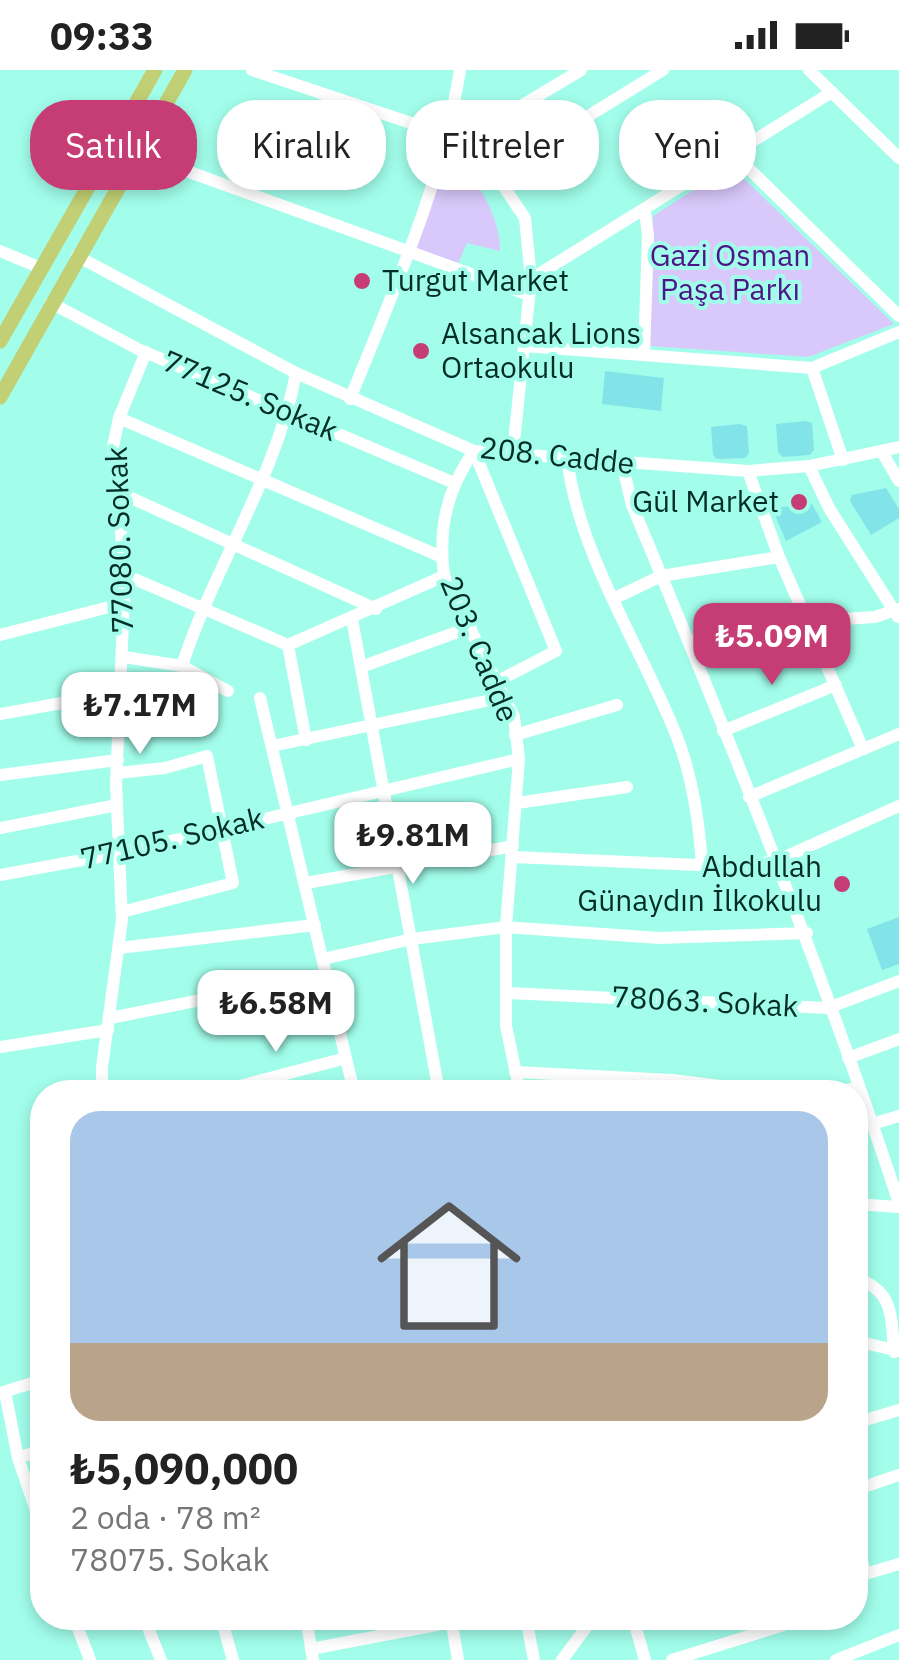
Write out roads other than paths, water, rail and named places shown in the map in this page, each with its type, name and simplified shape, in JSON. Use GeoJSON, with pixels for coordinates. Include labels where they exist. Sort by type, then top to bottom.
{"type":"FeatureCollection","features":[{"type":"Feature","properties":{"kind":"main road"},"geometry":{"type":"LineString","coordinates":[[0,341],[155,70]]}},
{"type":"Feature","properties":{"kind":"main road"},"geometry":{"type":"LineString","coordinates":[[0,397],[185,70]]}},
{"type":"Feature","properties":{"kind":"street"},"geometry":{"type":"LineString","coordinates":[[252,70],[406,122]]}},
{"type":"Feature","properties":{"kind":"street"},"geometry":{"type":"LineString","coordinates":[[455,100],[460,70]]}},
{"type":"Feature","properties":{"kind":"street"},"geometry":{"type":"LineString","coordinates":[[531,100],[581,70]]}},
{"type":"Feature","properties":{"kind":"street"},"geometry":{"type":"LineString","coordinates":[[599,109],[663,70]]}},
{"type":"Feature","properties":{"kind":"street"},"geometry":{"type":"LineString","coordinates":[[809,70],[899,158]]}},
{"type":"Feature","properties":{"kind":"street"},"geometry":{"type":"LineString","coordinates":[[756,141],[832,92]]}},
{"type":"Feature","properties":{"kind":"street"},"geometry":{"type":"LineString","coordinates":[[756,174],[899,316]]}},
{"type":"Feature","properties":{"kind":"street"},"geometry":{"type":"LineString","coordinates":[[197,176],[529,295]]}},
{"type":"Feature","properties":{"kind":"street"},"geometry":{"type":"LineString","coordinates":[[350,398],[409,252],[429,190]]}},
{"type":"Feature","properties":{"kind":"street"},"geometry":{"type":"LineString","coordinates":[[507,190],[524,218],[531,279],[513,452]]}},
{"type":"Feature","properties":{"kind":"street"},"geometry":{"type":"LineString","coordinates":[[531,279],[680,190]]}},
{"type":"Feature","properties":{"kind":"street"},"geometry":{"type":"LineString","coordinates":[[644,355],[648,235],[645,212]]}},
{"type":"Feature","properties":{"kind":"street"},"geometry":{"type":"LineString","coordinates":[[0,251],[41,268]]}},
{"type":"Feature","properties":{"kind":"street","name":"208. Cadde"},"geometry":{"type":"LineString","coordinates":[[77,256],[296,372],[474,450],[748,471],[810,466],[899,447]]}},
{"type":"Feature","properties":{"kind":"street","name":"77125. Sokak"},"geometry":{"type":"LineString","coordinates":[[51,303],[146,352],[452,482]]}},
{"type":"Feature","properties":{"kind":"street"},"geometry":{"type":"LineString","coordinates":[[524,346],[812,368],[899,332]]}},
{"type":"Feature","properties":{"kind":"street","name":"77080. Sokak"},"geometry":{"type":"LineString","coordinates":[[103,1080],[122,912],[118,766],[125,575],[114,447],[119,418],[146,352]]}},
{"type":"Feature","properties":{"kind":"street"},"geometry":{"type":"LineString","coordinates":[[812,368],[843,460]]}},
{"type":"Feature","properties":{"kind":"street"},"geometry":{"type":"LineString","coordinates":[[182,666],[200,610],[288,412],[296,372]]}},
{"type":"Feature","properties":{"kind":"street"},"geometry":{"type":"LineString","coordinates":[[119,418],[442,557]]}},
{"type":"Feature","properties":{"kind":"street"},"geometry":{"type":"LineString","coordinates":[[474,450],[556,651],[498,681]]}},
{"type":"Feature","properties":{"kind":"street","name":"203. Cadde"},"geometry":{"type":"LineString","coordinates":[[474,450],[452,482],[442,557],[444,576],[498,681],[516,735],[519,759],[506,927],[506,1026],[518,1080]]}},
{"type":"Feature","properties":{"kind":"street"},"geometry":{"type":"LineString","coordinates":[[882,452],[899,481]]}},
{"type":"Feature","properties":{"kind":"street"},"geometry":{"type":"LineString","coordinates":[[566,458],[570,484],[614,598],[678,738],[698,811],[702,865]]}},
{"type":"Feature","properties":{"kind":"street"},"geometry":{"type":"LineString","coordinates":[[622,463],[632,505],[807,934],[828,1008],[856,1080]]}},
{"type":"Feature","properties":{"kind":"street"},"geometry":{"type":"LineString","coordinates":[[689,642],[810,621],[898,613],[829,508],[810,466]]}},
{"type":"Feature","properties":{"kind":"street"},"geometry":{"type":"LineString","coordinates":[[748,471],[779,557],[863,749]]}},
{"type":"Feature","properties":{"kind":"street"},"geometry":{"type":"LineString","coordinates":[[118,492],[232,540],[376,609]]}},
{"type":"Feature","properties":{"kind":"street"},"geometry":{"type":"LineString","coordinates":[[614,598],[662,576],[779,557]]}},
{"type":"Feature","properties":{"kind":"street"},"geometry":{"type":"LineString","coordinates":[[125,575],[288,645],[444,576]]}},
{"type":"Feature","properties":{"kind":"street"},"geometry":{"type":"LineString","coordinates":[[0,634],[125,603]]}},
{"type":"Feature","properties":{"kind":"street"},"geometry":{"type":"LineString","coordinates":[[352,619],[436,1080]]}},
{"type":"Feature","properties":{"kind":"street"},"geometry":{"type":"LineString","coordinates":[[361,667],[471,626]]}},
{"type":"Feature","properties":{"kind":"street"},"geometry":{"type":"LineString","coordinates":[[288,645],[306,740]]}},
{"type":"Feature","properties":{"kind":"street"},"geometry":{"type":"LineString","coordinates":[[124,656],[182,666],[228,691]]}},
{"type":"Feature","properties":{"kind":"street"},"geometry":{"type":"LineString","coordinates":[[723,731],[836,686]]}},
{"type":"Feature","properties":{"kind":"street"},"geometry":{"type":"LineString","coordinates":[[0,714],[123,692]]}},
{"type":"Feature","properties":{"kind":"street"},"geometry":{"type":"LineString","coordinates":[[272,746],[373,728],[505,697]]}},
{"type":"Feature","properties":{"kind":"street"},"geometry":{"type":"LineString","coordinates":[[260,698],[351,1080]]}},
{"type":"Feature","properties":{"kind":"street"},"geometry":{"type":"LineString","coordinates":[[516,735],[617,705]]}},
{"type":"Feature","properties":{"kind":"street"},"geometry":{"type":"LineString","coordinates":[[749,797],[899,734]]}},
{"type":"Feature","properties":{"kind":"street"},"geometry":{"type":"LineString","coordinates":[[0,775],[118,766],[165,768],[208,756],[226,827],[233,884],[122,912]]}},
{"type":"Feature","properties":{"kind":"street","name":"77105. Sokak"},"geometry":{"type":"LineString","coordinates":[[0,875],[120,853],[519,759]]}},
{"type":"Feature","properties":{"kind":"street"},"geometry":{"type":"LineString","coordinates":[[517,803],[627,786]]}},
{"type":"Feature","properties":{"kind":"street"},"geometry":{"type":"LineString","coordinates":[[0,828],[118,805]]}},
{"type":"Feature","properties":{"kind":"street"},"geometry":{"type":"LineString","coordinates":[[306,883],[512,852],[745,867],[778,860],[899,806]]}},
{"type":"Feature","properties":{"kind":"street"},"geometry":{"type":"LineString","coordinates":[[119,948],[315,925]]}},
{"type":"Feature","properties":{"kind":"street"},"geometry":{"type":"LineString","coordinates":[[323,959],[412,940],[506,927],[659,938],[807,934]]}},
{"type":"Feature","properties":{"kind":"street"},"geometry":{"type":"LineString","coordinates":[[0,1047],[327,975]]}},
{"type":"Feature","properties":{"kind":"street","name":"78063. Sokak"},"geometry":{"type":"LineString","coordinates":[[506,993],[828,1008],[899,980]]}},
{"type":"Feature","properties":{"kind":"street"},"geometry":{"type":"LineString","coordinates":[[848,1058],[899,1040]]}},
{"type":"Feature","properties":{"kind":"street"},"geometry":{"type":"LineString","coordinates":[[263,1080],[346,1058]]}},
{"type":"Feature","properties":{"kind":"street"},"geometry":{"type":"LineString","coordinates":[[516,1072],[672,1080]]}},
{"type":"Feature","properties":{"kind":"street"},"geometry":{"type":"LineString","coordinates":[[868,1111],[899,1205],[868,1204]]}},
{"type":"Feature","properties":{"kind":"street"},"geometry":{"type":"LineString","coordinates":[[868,1127],[899,1116]]}},
{"type":"Feature","properties":{"kind":"street"},"geometry":{"type":"LineString","coordinates":[[868,1282],[876,1285],[884,1296],[897,1352],[868,1344]]}},
{"type":"Feature","properties":{"kind":"street"},"geometry":{"type":"LineString","coordinates":[[30,1384],[3,1393],[30,1492]]}},
{"type":"Feature","properties":{"kind":"street"},"geometry":{"type":"LineString","coordinates":[[868,1419],[899,1410]]}},
{"type":"Feature","properties":{"kind":"street"},"geometry":{"type":"LineString","coordinates":[[18,1458],[30,1454]]}},
{"type":"Feature","properties":{"kind":"street"},"geometry":{"type":"LineString","coordinates":[[868,1486],[899,1475]]}},
{"type":"Feature","properties":{"kind":"street"},"geometry":{"type":"LineString","coordinates":[[868,1574],[899,1564]]}},
{"type":"Feature","properties":{"kind":"street"},"geometry":{"type":"LineString","coordinates":[[79,1630],[90,1660]]}},
{"type":"Feature","properties":{"kind":"street"},"geometry":{"type":"LineString","coordinates":[[149,1630],[162,1660]]}},
{"type":"Feature","properties":{"kind":"street"},"geometry":{"type":"LineString","coordinates":[[224,1630],[233,1660]]}},
{"type":"Feature","properties":{"kind":"street"},"geometry":{"type":"LineString","coordinates":[[312,1654],[410,1630]]}},
{"type":"Feature","properties":{"kind":"street"},"geometry":{"type":"LineString","coordinates":[[453,1630],[458,1660]]}},
{"type":"Feature","properties":{"kind":"street"},"geometry":{"type":"LineString","coordinates":[[528,1630],[534,1660]]}},
{"type":"Feature","properties":{"kind":"street"},"geometry":{"type":"LineString","coordinates":[[562,1660],[583,1630]]}},
{"type":"Feature","properties":{"kind":"street"},"geometry":{"type":"LineString","coordinates":[[636,1630],[644,1660]]}},
{"type":"Feature","properties":{"kind":"street"},"geometry":{"type":"LineString","coordinates":[[672,1660],[768,1630]]}},
{"type":"Feature","properties":{"kind":"street"},"geometry":{"type":"LineString","coordinates":[[836,1660],[899,1636]]}},
{"type":"Feature","properties":{"kind":"place","name":"Turgut Market"},"geometry":{"type":"Point","coordinates":[362,281]}},
{"type":"Feature","properties":{"kind":"place","name":"Alsancak Lions Ortaokulu"},"geometry":{"type":"Point","coordinates":[421,351]}},
{"type":"Feature","properties":{"kind":"place","name":"Gül Market"},"geometry":{"type":"Point","coordinates":[799,502]}},
{"type":"Feature","properties":{"kind":"place","name":"Abdullah Günaydın İlkokulu"},"geometry":{"type":"Point","coordinates":[842,884]}},
{"type":"Feature","properties":{"kind":"park label","name":"Gazi Osman Paşa Parkı"},"geometry":{"type":"Point","coordinates":[730,273]}}]}
